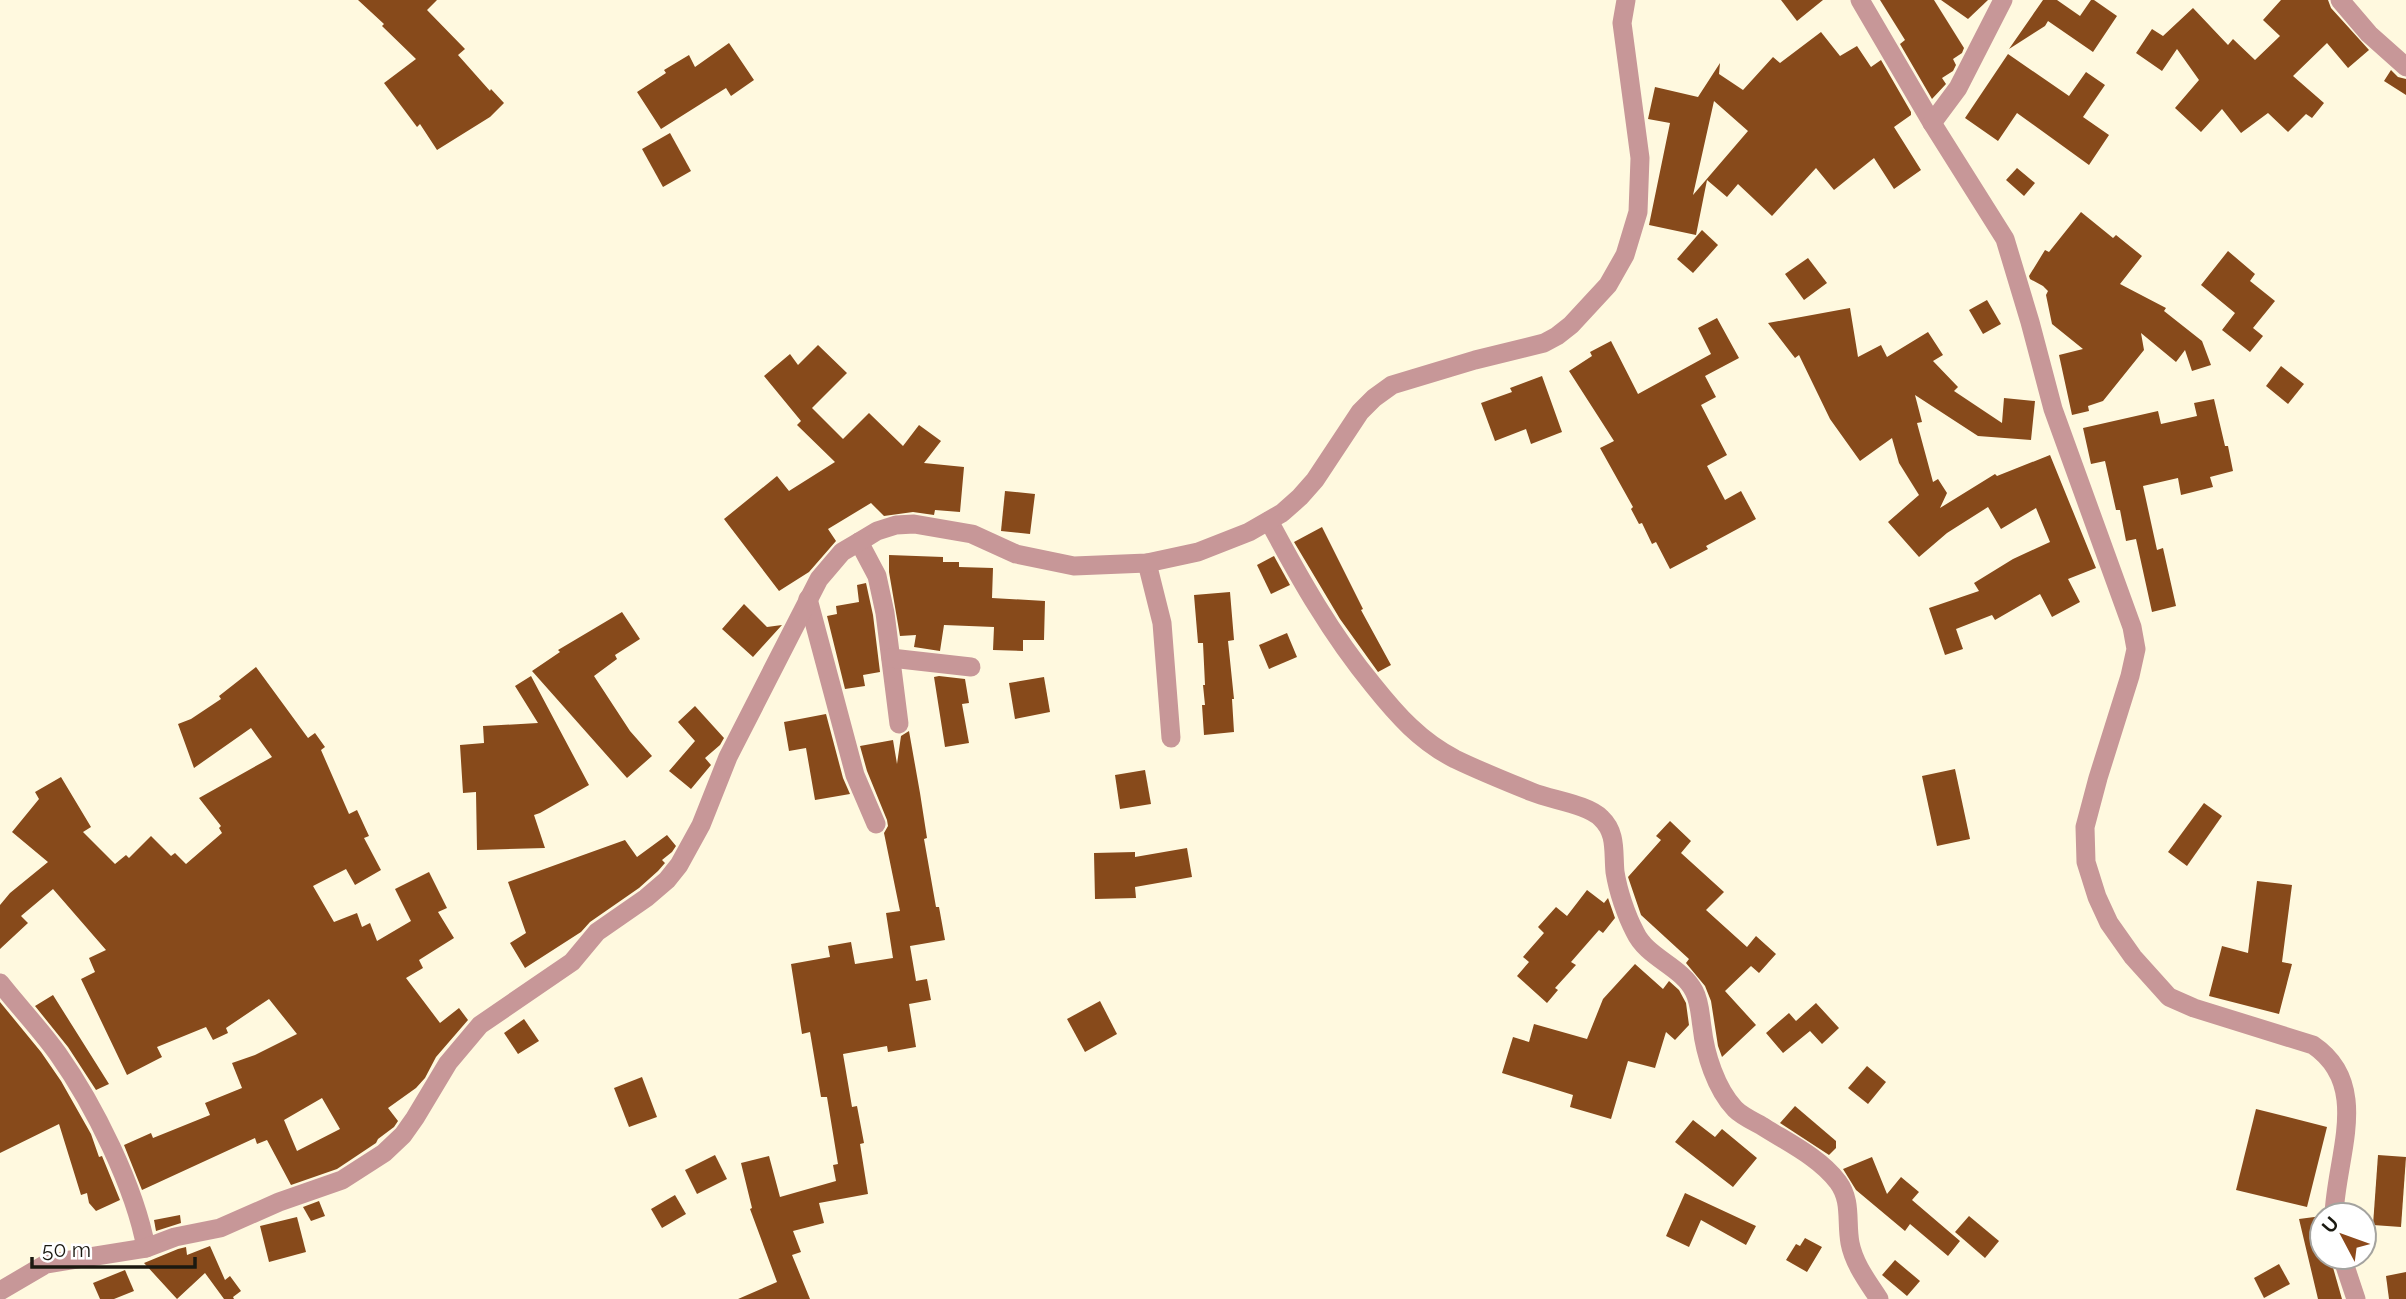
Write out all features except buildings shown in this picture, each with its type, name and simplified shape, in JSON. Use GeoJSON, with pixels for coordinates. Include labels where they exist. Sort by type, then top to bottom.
{"type":"FeatureCollection","features":[{"type":"Feature","properties":{"kind":"street"},"geometry":{"type":"LineString","coordinates":[[0,1291],[46,1264],[146,1248],[175,1237],[220,1228],[279,1202],[334,1183],[384,1153],[409,1126],[449,1063],[480,1025],[572,962],[597,932],[667,880],[691,846],[728,757],[808,599],[819,579],[842,552],[877,531],[896,525],[932,526],[972,534],[1016,554],[1066,564],[1147,563],[1198,552],[1230,541],[1269,521],[1300,497],[1315,480],[1360,412],[1392,385],[1544,343],[1572,325],[1608,285],[1625,256],[1639,212],[1640,158],[1622,23],[1626,0]]}},
{"type":"Feature","properties":{"kind":"street"},"geometry":{"type":"LineString","coordinates":[[1860,0],[1932,123],[2005,239],[2053,409],[2132,627],[2136,649],[2130,676],[2085,827],[2086,862],[2097,897],[2109,923],[2133,957],[2169,997],[2194,1008],[2313,1045],[2328,1055],[2346,1088],[2345,1134],[2336,1201]]}},
{"type":"Feature","properties":{"kind":"street"},"geometry":{"type":"LineString","coordinates":[[1932,123],[1958,88],[2003,0]]}},
{"type":"Feature","properties":{"kind":"street"},"geometry":{"type":"LineString","coordinates":[[2340,0],[2369,34],[2406,67]]}},
{"type":"Feature","properties":{"kind":"street"},"geometry":{"type":"LineString","coordinates":[[1269,521],[1316,607],[1353,660],[1405,724],[1454,758],[1534,793],[1599,815],[1608,826],[1614,841],[1615,873],[1635,934],[1681,974],[1694,990],[1700,1008],[1706,1050],[1721,1088],[1739,1112],[1795,1146],[1821,1165],[1837,1182],[1847,1199],[1850,1242],[1854,1254],[1879,1299]]}},
{"type":"Feature","properties":{"kind":"street"},"geometry":{"type":"LineString","coordinates":[[859,542],[877,576],[885,613],[899,724]]}},
{"type":"Feature","properties":{"kind":"street"},"geometry":{"type":"LineString","coordinates":[[1147,563],[1162,623],[1171,738]]}},
{"type":"Feature","properties":{"kind":"street"},"geometry":{"type":"LineString","coordinates":[[808,599],[855,775],[876,824]]}},
{"type":"Feature","properties":{"kind":"street"},"geometry":{"type":"LineString","coordinates":[[891,658],[971,667]]}},
{"type":"Feature","properties":{"kind":"street"},"geometry":{"type":"LineString","coordinates":[[0,983],[42,1032],[75,1080],[130,1191],[146,1248]]}},
{"type":"Feature","properties":{"kind":"street"},"geometry":{"type":"LineString","coordinates":[[2347,1271],[2356,1299]]}}]}
